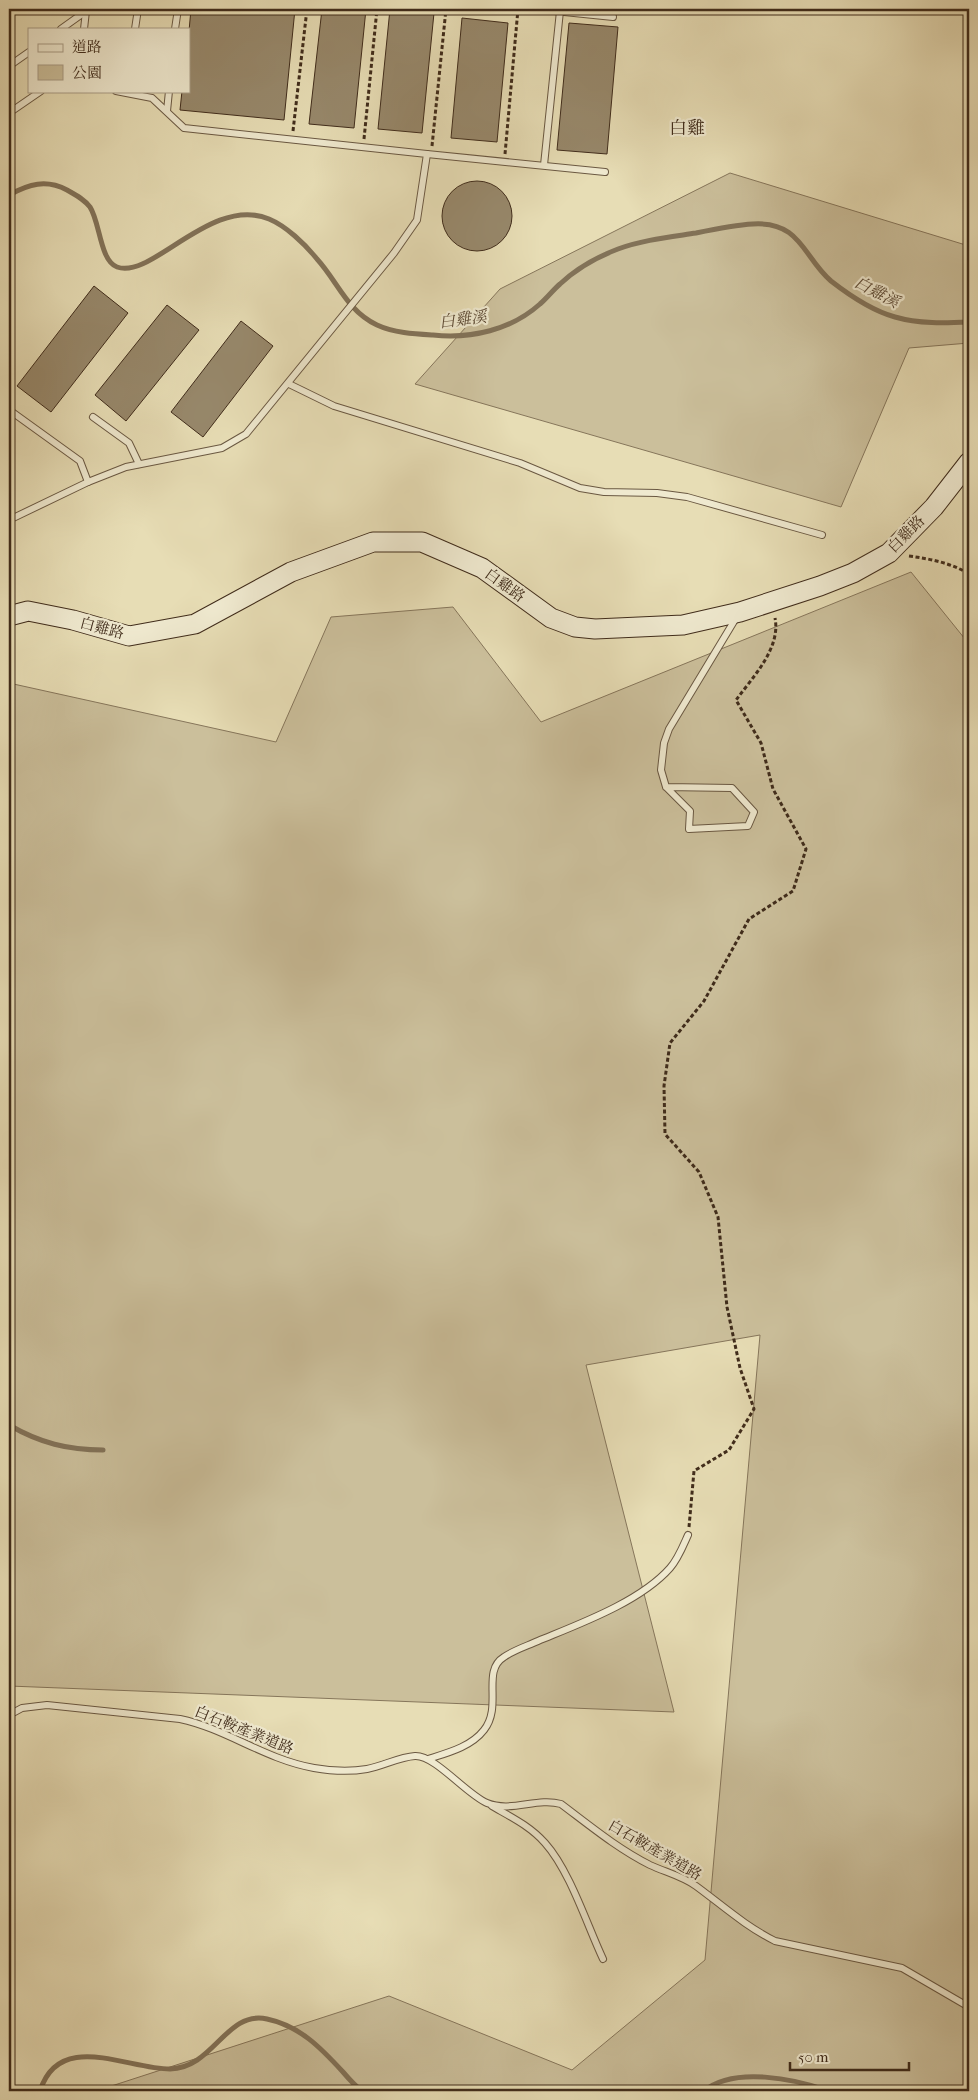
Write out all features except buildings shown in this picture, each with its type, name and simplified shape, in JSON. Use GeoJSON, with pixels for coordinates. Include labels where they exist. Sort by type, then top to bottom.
{"type":"FeatureCollection","features":[{"type":"Feature","properties":{"kind":"street","name":"白雞路"},"geometry":{"type":"LineString","coordinates":[[9,616],[28,610],[73,620],[129,636],[195,624],[291,572],[374,542],[422,542],[482,568],[551,618],[575,627],[683,625],[740,612],[820,586],[853,573],[889,553],[934,507],[969,462]]}},
{"type":"Feature","properties":{"kind":"lane"},"geometry":{"type":"LineString","coordinates":[[135,28],[138,9]]}},
{"type":"Feature","properties":{"kind":"lane"},"geometry":{"type":"LineString","coordinates":[[176,28],[178,9]]}},
{"type":"Feature","properties":{"kind":"lane"},"geometry":{"type":"LineString","coordinates":[[535,9],[613,16]]}},
{"type":"Feature","properties":{"kind":"lane"},"geometry":{"type":"LineString","coordinates":[[62,28],[88,10]]}},
{"type":"Feature","properties":{"kind":"lane"},"geometry":{"type":"LineString","coordinates":[[84,28],[88,10]]}},
{"type":"Feature","properties":{"kind":"lane"},"geometry":{"type":"LineString","coordinates":[[544,166],[560,11]]}},
{"type":"Feature","properties":{"kind":"lane"},"geometry":{"type":"LineString","coordinates":[[9,66],[28,53]]}},
{"type":"Feature","properties":{"kind":"lane"},"geometry":{"type":"LineString","coordinates":[[9,113],[40,92]]}},
{"type":"Feature","properties":{"kind":"lane"},"geometry":{"type":"LineString","coordinates":[[128,92],[152,98],[184,128],[605,172]]}},
{"type":"Feature","properties":{"kind":"lane"},"geometry":{"type":"LineString","coordinates":[[167,111],[169,92]]}},
{"type":"Feature","properties":{"kind":"lane"},"geometry":{"type":"LineString","coordinates":[[9,520],[88,482],[139,464],[222,448],[235,442],[255,425],[341,316],[394,253],[417,220],[429,154]]}},
{"type":"Feature","properties":{"kind":"lane"},"geometry":{"type":"LineString","coordinates":[[289,384],[334,406],[520,463],[580,488],[604,492],[657,493],[687,497],[822,535]]}},
{"type":"Feature","properties":{"kind":"lane"},"geometry":{"type":"LineString","coordinates":[[12,412],[80,461],[88,482]]}},
{"type":"Feature","properties":{"kind":"lane"},"geometry":{"type":"LineString","coordinates":[[93,417],[129,443],[139,464]]}},
{"type":"Feature","properties":{"kind":"lane"},"geometry":{"type":"LineString","coordinates":[[666,787],[732,788],[754,812],[748,826],[689,829],[690,812],[666,787],[661,770],[661,757],[669,729],[740,612]]}},
{"type":"Feature","properties":{"kind":"lane"},"geometry":{"type":"LineString","coordinates":[[428,1759],[456,1750],[485,1730],[492,1716],[494,1701],[492,1671],[495,1664],[514,1652],[603,1613],[642,1591],[670,1568],[688,1535]]}},
{"type":"Feature","properties":{"kind":"lane","name":"白石鞍產業道路"},"geometry":{"type":"LineString","coordinates":[[9,1715],[22,1708],[47,1705],[180,1719],[197,1722],[285,1762],[316,1768],[341,1770],[367,1769],[416,1756],[428,1759],[475,1797],[489,1804],[517,1806],[540,1801],[561,1804],[623,1849],[650,1865],[677,1875],[695,1885],[758,1933],[774,1941],[902,1968],[919,1976],[969,2008]]}},
{"type":"Feature","properties":{"kind":"lane"},"geometry":{"type":"LineString","coordinates":[[489,1804],[526,1825],[546,1844],[565,1874],[603,1959]]}},
{"type":"Feature","properties":{"kind":"path"},"geometry":{"type":"LineString","coordinates":[[292,139],[306,9]]}},
{"type":"Feature","properties":{"kind":"path"},"geometry":{"type":"LineString","coordinates":[[363,147],[378,9]]}},
{"type":"Feature","properties":{"kind":"path"},"geometry":{"type":"LineString","coordinates":[[429,154],[446,9]]}},
{"type":"Feature","properties":{"kind":"path"},"geometry":{"type":"LineString","coordinates":[[505,162],[518,9]]}},
{"type":"Feature","properties":{"kind":"path"},"geometry":{"type":"LineString","coordinates":[[889,553],[932,560],[958,567],[969,574]]}},
{"type":"Feature","properties":{"kind":"path"},"geometry":{"type":"LineString","coordinates":[[688,1535],[694,1471],[729,1450],[754,1409],[740,1368],[727,1306],[718,1217],[699,1172],[665,1134],[664,1086],[670,1043],[704,1001],[749,919],[793,891],[806,849],[773,790],[761,743],[736,700],[768,657],[777,626],[772,602]]}},
{"type":"Feature","properties":{"kind":"green space"},"geometry":{"type":"Polygon","coordinates":[[[730,173],[969,246],[969,343],[909,348],[841,507],[415,384],[500,289],[730,173]]]}},
{"type":"Feature","properties":{"kind":"green space"},"geometry":{"type":"Polygon","coordinates":[[[911,572],[969,644],[969,2091],[96,2091],[389,1996],[572,2070],[705,1960],[760,1335],[586,1365],[674,1712],[9,1686],[9,683],[276,742],[331,617],[453,607],[541,722],[911,572]]]}},
{"type":"Feature","properties":{"kind":"waterway","name":"白雞溪"},"geometry":{"type":"LineString","coordinates":[[9,195],[24,188],[45,184],[59,187],[80,197],[90,207],[107,257],[117,267],[131,268],[147,262],[205,227],[226,218],[247,215],[269,219],[295,236],[307,247],[358,312],[377,325],[405,333],[462,336],[490,331],[529,313],[573,273],[610,252],[646,241],[753,224],[781,228],[791,234],[800,242],[831,281],[853,297],[878,311],[913,321],[969,322]]}},
{"type":"Feature","properties":{"kind":"waterway"},"geometry":{"type":"LineString","coordinates":[[9,802],[11,798]]}},
{"type":"Feature","properties":{"kind":"waterway"},"geometry":{"type":"LineString","coordinates":[[9,1425],[43,1441],[54,1444],[78,1449],[103,1450]]}},
{"type":"Feature","properties":{"kind":"waterway"},"geometry":{"type":"LineString","coordinates":[[40,2091],[49,2073],[62,2062],[78,2057],[96,2057],[170,2069],[185,2066],[198,2060],[241,2023],[253,2019],[267,2019],[279,2022],[300,2033],[318,2047],[362,2091]]}},
{"type":"Feature","properties":{"kind":"waterway"},"geometry":{"type":"LineString","coordinates":[[704,2091],[717,2083],[748,2077],[782,2079],[829,2091]]}},
{"type":"Feature","properties":{"kind":"waterway"},"geometry":{"type":"LineString","coordinates":[[951,2091],[969,2087]]}},
{"type":"Feature","properties":{"kind":"district","name":"白雞"},"geometry":{"type":"Point","coordinates":[687,128]}}]}
